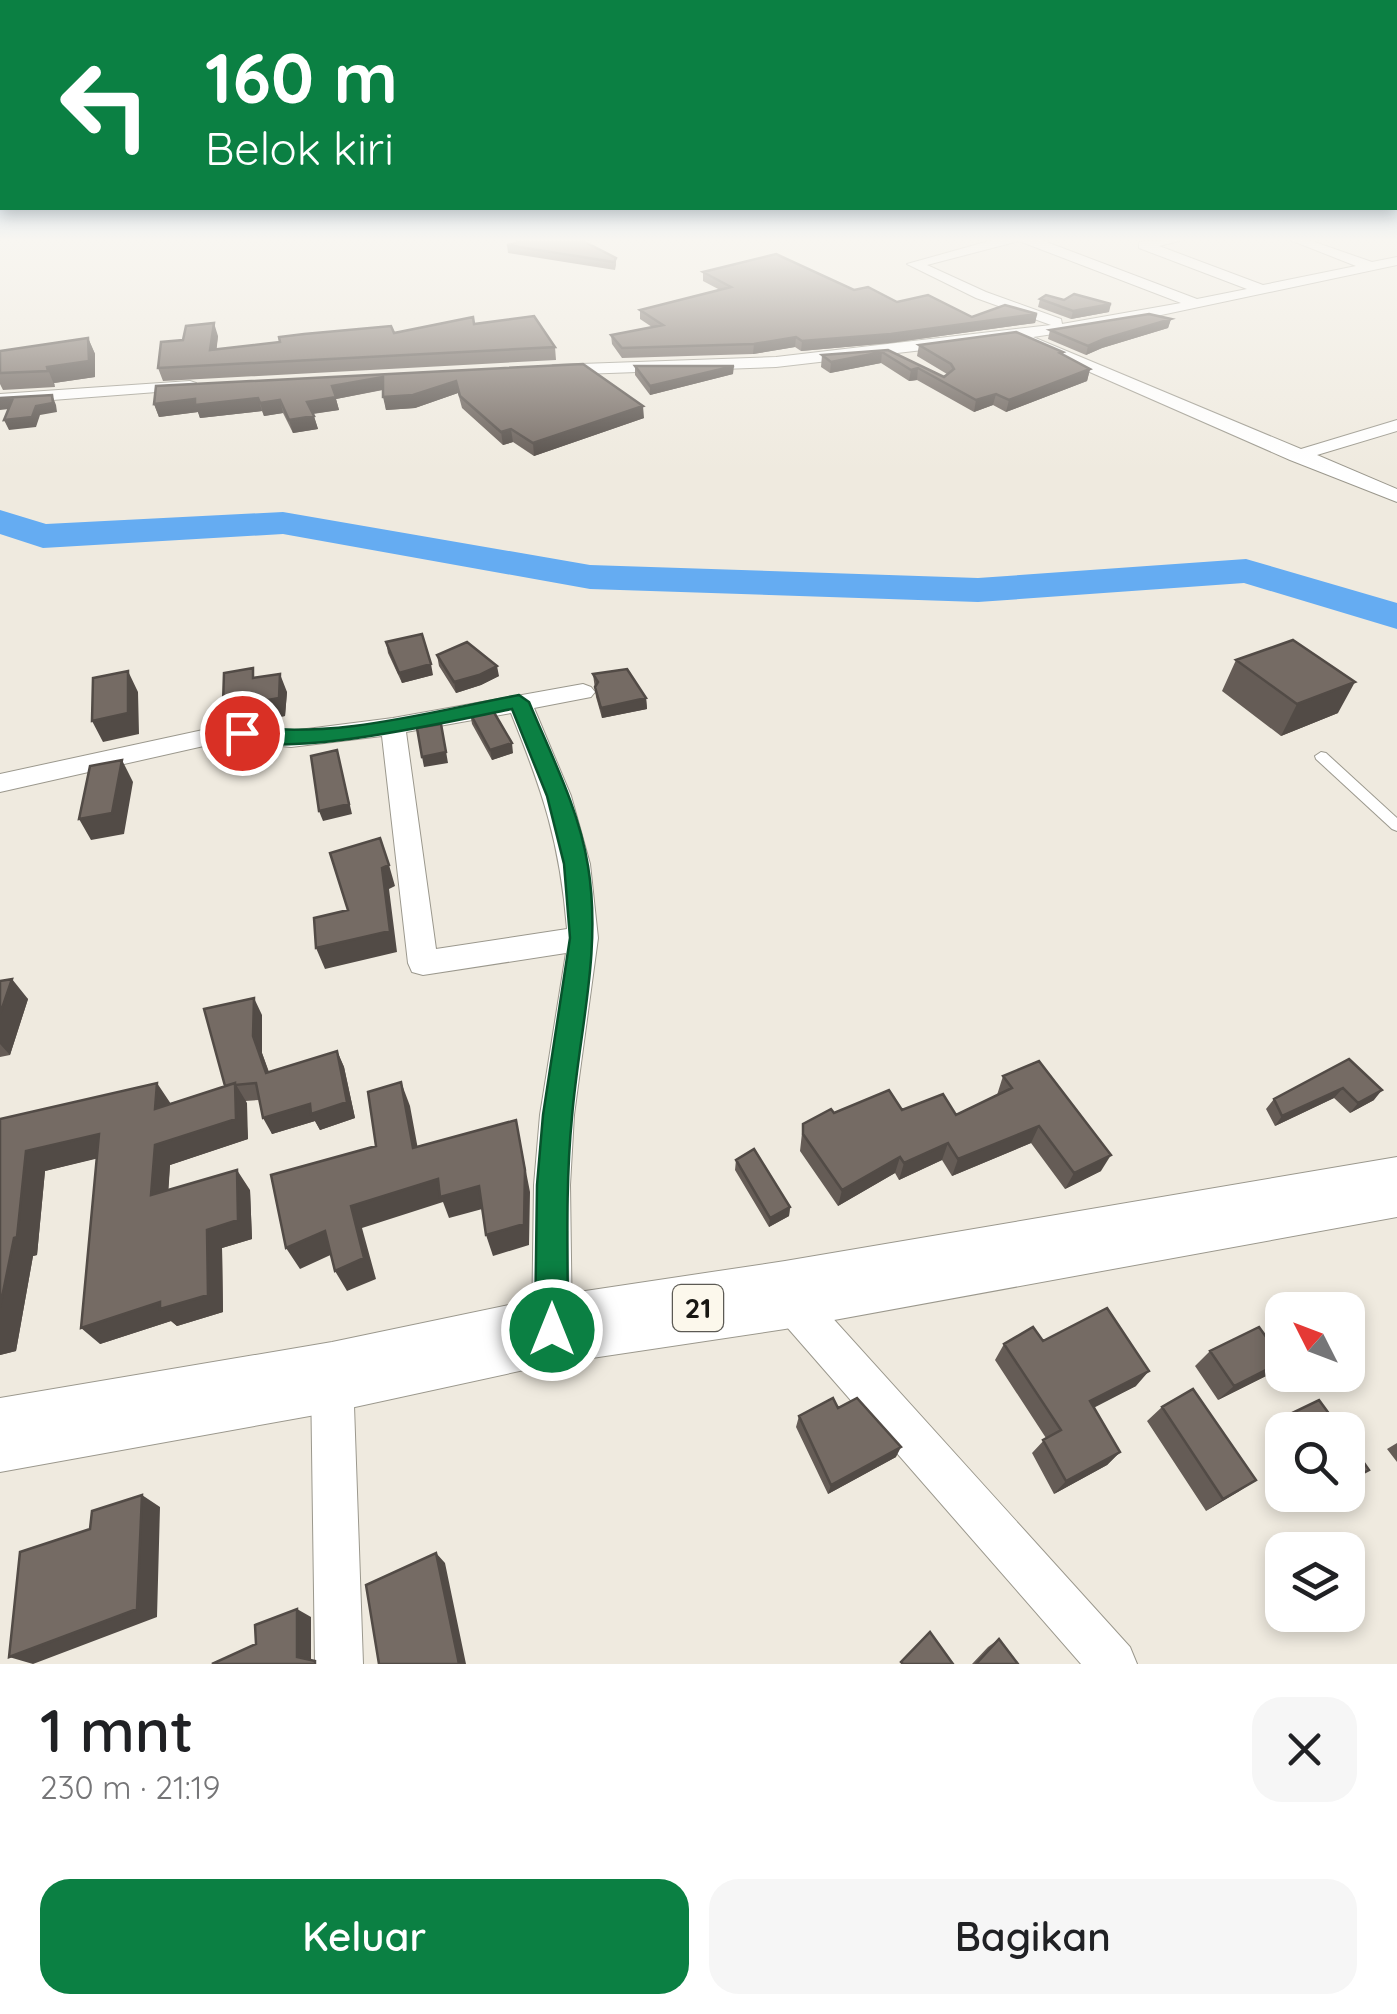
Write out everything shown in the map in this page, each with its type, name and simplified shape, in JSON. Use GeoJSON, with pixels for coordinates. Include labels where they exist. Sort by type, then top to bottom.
{"type":"FeatureCollection","features":[{"type":"Feature","properties":{"kind":"highway","name":"21"},"geometry":{"type":"LineString","coordinates":[[0,1435],[332,1377],[552,1330],[785,1295],[1397,1187]]}},
{"type":"Feature","properties":{"kind":"street"},"geometry":{"type":"LineString","coordinates":[[1038,316],[1066,326]]}},
{"type":"Feature","properties":{"kind":"street"},"geometry":{"type":"LineString","coordinates":[[528,370],[776,362],[890,352],[1138,316]]}},
{"type":"Feature","properties":{"kind":"street"},"geometry":{"type":"LineString","coordinates":[[1044,330],[1089,354]]}},
{"type":"Feature","properties":{"kind":"street"},"geometry":{"type":"LineString","coordinates":[[1016,334],[1397,496]]}},
{"type":"Feature","properties":{"kind":"street"},"geometry":{"type":"LineString","coordinates":[[890,352],[907,361]]}},
{"type":"Feature","properties":{"kind":"street"},"geometry":{"type":"LineString","coordinates":[[0,398],[213,384]]}},
{"type":"Feature","properties":{"kind":"street"},"geometry":{"type":"LineString","coordinates":[[1296,456],[1397,425]]}},
{"type":"Feature","properties":{"kind":"street"},"geometry":{"type":"LineString","coordinates":[[0,784],[226,733],[291,738],[393,726],[583,692]]}},
{"type":"Feature","properties":{"kind":"street"},"geometry":{"type":"LineString","coordinates":[[519,702],[562,813],[576,864],[583,938],[556,1132],[552,1330]]}},
{"type":"Feature","properties":{"kind":"street"},"geometry":{"type":"LineString","coordinates":[[393,726],[423,963],[583,938]]}},
{"type":"Feature","properties":{"kind":"street"},"geometry":{"type":"LineString","coordinates":[[785,1295],[1114,1664]]}},
{"type":"Feature","properties":{"kind":"street"},"geometry":{"type":"LineString","coordinates":[[332,1377],[339,1664]]}},
{"type":"Feature","properties":{"kind":"lane"},"geometry":{"type":"LineString","coordinates":[[1322,756],[1397,826]]}},
{"type":"Feature","properties":{"kind":"building"},"geometry":{"type":"Polygon","coordinates":[[[534,316],[555,347],[158,368],[161,342],[183,340],[186,326],[214,323],[210,350],[280,342],[279,337],[304,334],[391,326],[394,333],[473,317],[474,324],[534,316]]]}},
{"type":"Feature","properties":{"kind":"building"},"geometry":{"type":"Polygon","coordinates":[[[649,316],[1025,316],[891,334],[802,341],[796,337],[754,344],[622,348],[611,335],[663,325],[649,316]]]}},
{"type":"Feature","properties":{"kind":"building"},"geometry":{"type":"Polygon","coordinates":[[[1139,316],[1171,319],[1088,346],[1050,330],[1139,316]]]}},
{"type":"Feature","properties":{"kind":"building"},"geometry":{"type":"Polygon","coordinates":[[[1016,332],[1063,352],[1060,353],[1090,369],[1009,400],[996,394],[976,400],[882,352],[831,362],[822,355],[888,350],[944,377],[954,369],[951,364],[919,345],[1016,332]]]}},
{"type":"Feature","properties":{"kind":"building"},"geometry":{"type":"Polygon","coordinates":[[[88,338],[89,361],[47,367],[48,371],[0,373],[0,351],[88,338]]]}},
{"type":"Feature","properties":{"kind":"building"},"geometry":{"type":"Polygon","coordinates":[[[583,364],[643,406],[533,443],[511,429],[501,432],[460,396],[456,381],[413,395],[383,397],[383,377],[332,386],[336,397],[307,402],[314,416],[289,420],[280,400],[260,403],[258,398],[195,405],[195,399],[154,404],[156,386],[583,364]]]}},
{"type":"Feature","properties":{"kind":"building"},"geometry":{"type":"Polygon","coordinates":[[[635,366],[734,366],[650,386],[635,366]]]}},
{"type":"Feature","properties":{"kind":"building"},"geometry":{"type":"Polygon","coordinates":[[[52,395],[53,403],[36,406],[32,417],[4,420],[13,398],[0,398],[52,395]]]}},
{"type":"Feature","properties":{"kind":"building"},"geometry":{"type":"Polygon","coordinates":[[[422,634],[431,664],[399,673],[386,642],[422,634]]]}},
{"type":"Feature","properties":{"kind":"building"},"geometry":{"type":"Polygon","coordinates":[[[1293,640],[1355,682],[1297,704],[1236,660],[1293,640]]]}},
{"type":"Feature","properties":{"kind":"building"},"geometry":{"type":"Polygon","coordinates":[[[467,642],[497,666],[454,682],[437,655],[467,642]]]}},
{"type":"Feature","properties":{"kind":"building"},"geometry":{"type":"Polygon","coordinates":[[[253,668],[253,678],[280,674],[279,698],[223,704],[224,673],[253,668]]]}},
{"type":"Feature","properties":{"kind":"building"},"geometry":{"type":"Polygon","coordinates":[[[627,669],[646,698],[601,708],[595,687],[598,682],[593,674],[627,669]]]}},
{"type":"Feature","properties":{"kind":"building"},"geometry":{"type":"Polygon","coordinates":[[[128,671],[128,713],[92,721],[93,678],[128,671]]]}},
{"type":"Feature","properties":{"kind":"building"},"geometry":{"type":"Polygon","coordinates":[[[492,709],[512,743],[490,750],[470,713],[492,709]]]}},
{"type":"Feature","properties":{"kind":"building"},"geometry":{"type":"Polygon","coordinates":[[[441,724],[446,752],[422,757],[417,728],[441,724]]]}},
{"type":"Feature","properties":{"kind":"building"},"geometry":{"type":"Polygon","coordinates":[[[337,750],[349,804],[319,811],[311,756],[337,750]]]}},
{"type":"Feature","properties":{"kind":"building"},"geometry":{"type":"Polygon","coordinates":[[[122,760],[112,813],[79,819],[90,766],[122,760]]]}},
{"type":"Feature","properties":{"kind":"building"},"geometry":{"type":"Polygon","coordinates":[[[380,838],[389,865],[382,868],[390,931],[316,948],[314,918],[348,910],[330,853],[380,838]]]}},
{"type":"Feature","properties":{"kind":"building"},"geometry":{"type":"Polygon","coordinates":[[[12,979],[0,1014],[0,981],[12,979]]]}},
{"type":"Feature","properties":{"kind":"building"},"geometry":{"type":"Polygon","coordinates":[[[254,998],[253,1036],[266,1073],[337,1051],[347,1102],[311,1114],[310,1104],[263,1118],[256,1083],[225,1086],[204,1009],[254,998]]]}},
{"type":"Feature","properties":{"kind":"building"},"geometry":{"type":"Polygon","coordinates":[[[1349,1059],[1382,1090],[1358,1103],[1343,1088],[1282,1116],[1274,1099],[1349,1059]]]}},
{"type":"Feature","properties":{"kind":"building"},"geometry":{"type":"Polygon","coordinates":[[[1039,1061],[1111,1155],[1074,1173],[1039,1126],[958,1159],[948,1143],[904,1163],[900,1157],[842,1190],[803,1134],[803,1124],[831,1109],[834,1113],[889,1090],[902,1110],[943,1094],[956,1115],[1012,1088],[1003,1076],[1039,1061]]]}},
{"type":"Feature","properties":{"kind":"building"},"geometry":{"type":"Polygon","coordinates":[[[401,1082],[413,1148],[516,1120],[525,1170],[524,1224],[486,1235],[479,1186],[440,1197],[438,1179],[351,1206],[364,1258],[335,1271],[325,1231],[286,1248],[271,1175],[376,1146],[368,1092],[401,1082]]]}},
{"type":"Feature","properties":{"kind":"building"},"geometry":{"type":"Polygon","coordinates":[[[157,1083],[155,1109],[235,1083],[236,1119],[155,1145],[151,1195],[237,1170],[238,1220],[207,1230],[208,1295],[160,1309],[160,1302],[81,1328],[99,1134],[26,1151],[17,1237],[0,1307],[0,1119],[157,1083]]]}},
{"type":"Feature","properties":{"kind":"building"},"geometry":{"type":"Polygon","coordinates":[[[754,1149],[790,1207],[770,1218],[736,1160],[754,1149]]]}},
{"type":"Feature","properties":{"kind":"building"},"geometry":{"type":"Polygon","coordinates":[[[1107,1308],[1149,1371],[1090,1401],[1120,1452],[1066,1481],[1043,1440],[1061,1430],[1004,1344],[1033,1327],[1043,1341],[1107,1308]]]}},
{"type":"Feature","properties":{"kind":"building"},"geometry":{"type":"Polygon","coordinates":[[[1259,1327],[1265,1335],[1265,1370],[1234,1386],[1210,1351],[1259,1327]]]}},
{"type":"Feature","properties":{"kind":"building"},"geometry":{"type":"Polygon","coordinates":[[[1193,1389],[1256,1480],[1223,1499],[1162,1407],[1193,1389]]]}},
{"type":"Feature","properties":{"kind":"building"},"geometry":{"type":"Polygon","coordinates":[[[833,1398],[838,1408],[857,1398],[901,1447],[831,1485],[799,1416],[833,1398]]]}},
{"type":"Feature","properties":{"kind":"building"},"geometry":{"type":"Polygon","coordinates":[[[1319,1400],[1328,1412],[1294,1412],[1319,1400]]]}},
{"type":"Feature","properties":{"kind":"building"},"geometry":{"type":"Polygon","coordinates":[[[142,1495],[137,1609],[9,1657],[20,1552],[90,1529],[92,1511],[142,1495]]]}},
{"type":"Feature","properties":{"kind":"building"},"geometry":{"type":"Polygon","coordinates":[[[436,1553],[459,1664],[379,1664],[366,1585],[436,1553]]]}},
{"type":"Feature","properties":{"kind":"building"},"geometry":{"type":"Polygon","coordinates":[[[297,1609],[297,1657],[315,1664],[212,1664],[256,1644],[255,1625],[297,1609]]]}},
{"type":"Feature","properties":{"kind":"building"},"geometry":{"type":"Polygon","coordinates":[[[930,1632],[953,1664],[903,1664],[901,1662],[930,1632]]]}},
{"type":"Feature","properties":{"kind":"building"},"geometry":{"type":"Polygon","coordinates":[[[999,1639],[1018,1664],[976,1664],[999,1639]]]}},
{"type":"Feature","properties":{"kind":"waterway"},"geometry":{"type":"LineString","coordinates":[[0,521],[43,536],[283,523],[590,577],[978,590],[1246,571],[1397,616]]}},
{"type":"Feature","properties":{"kind":"route"},"geometry":{"type":"LineString","coordinates":[[242,733],[303,737],[393,726],[519,702],[558,796],[576,864],[583,938],[561,1077],[552,1185],[552,1330]]}}]}
